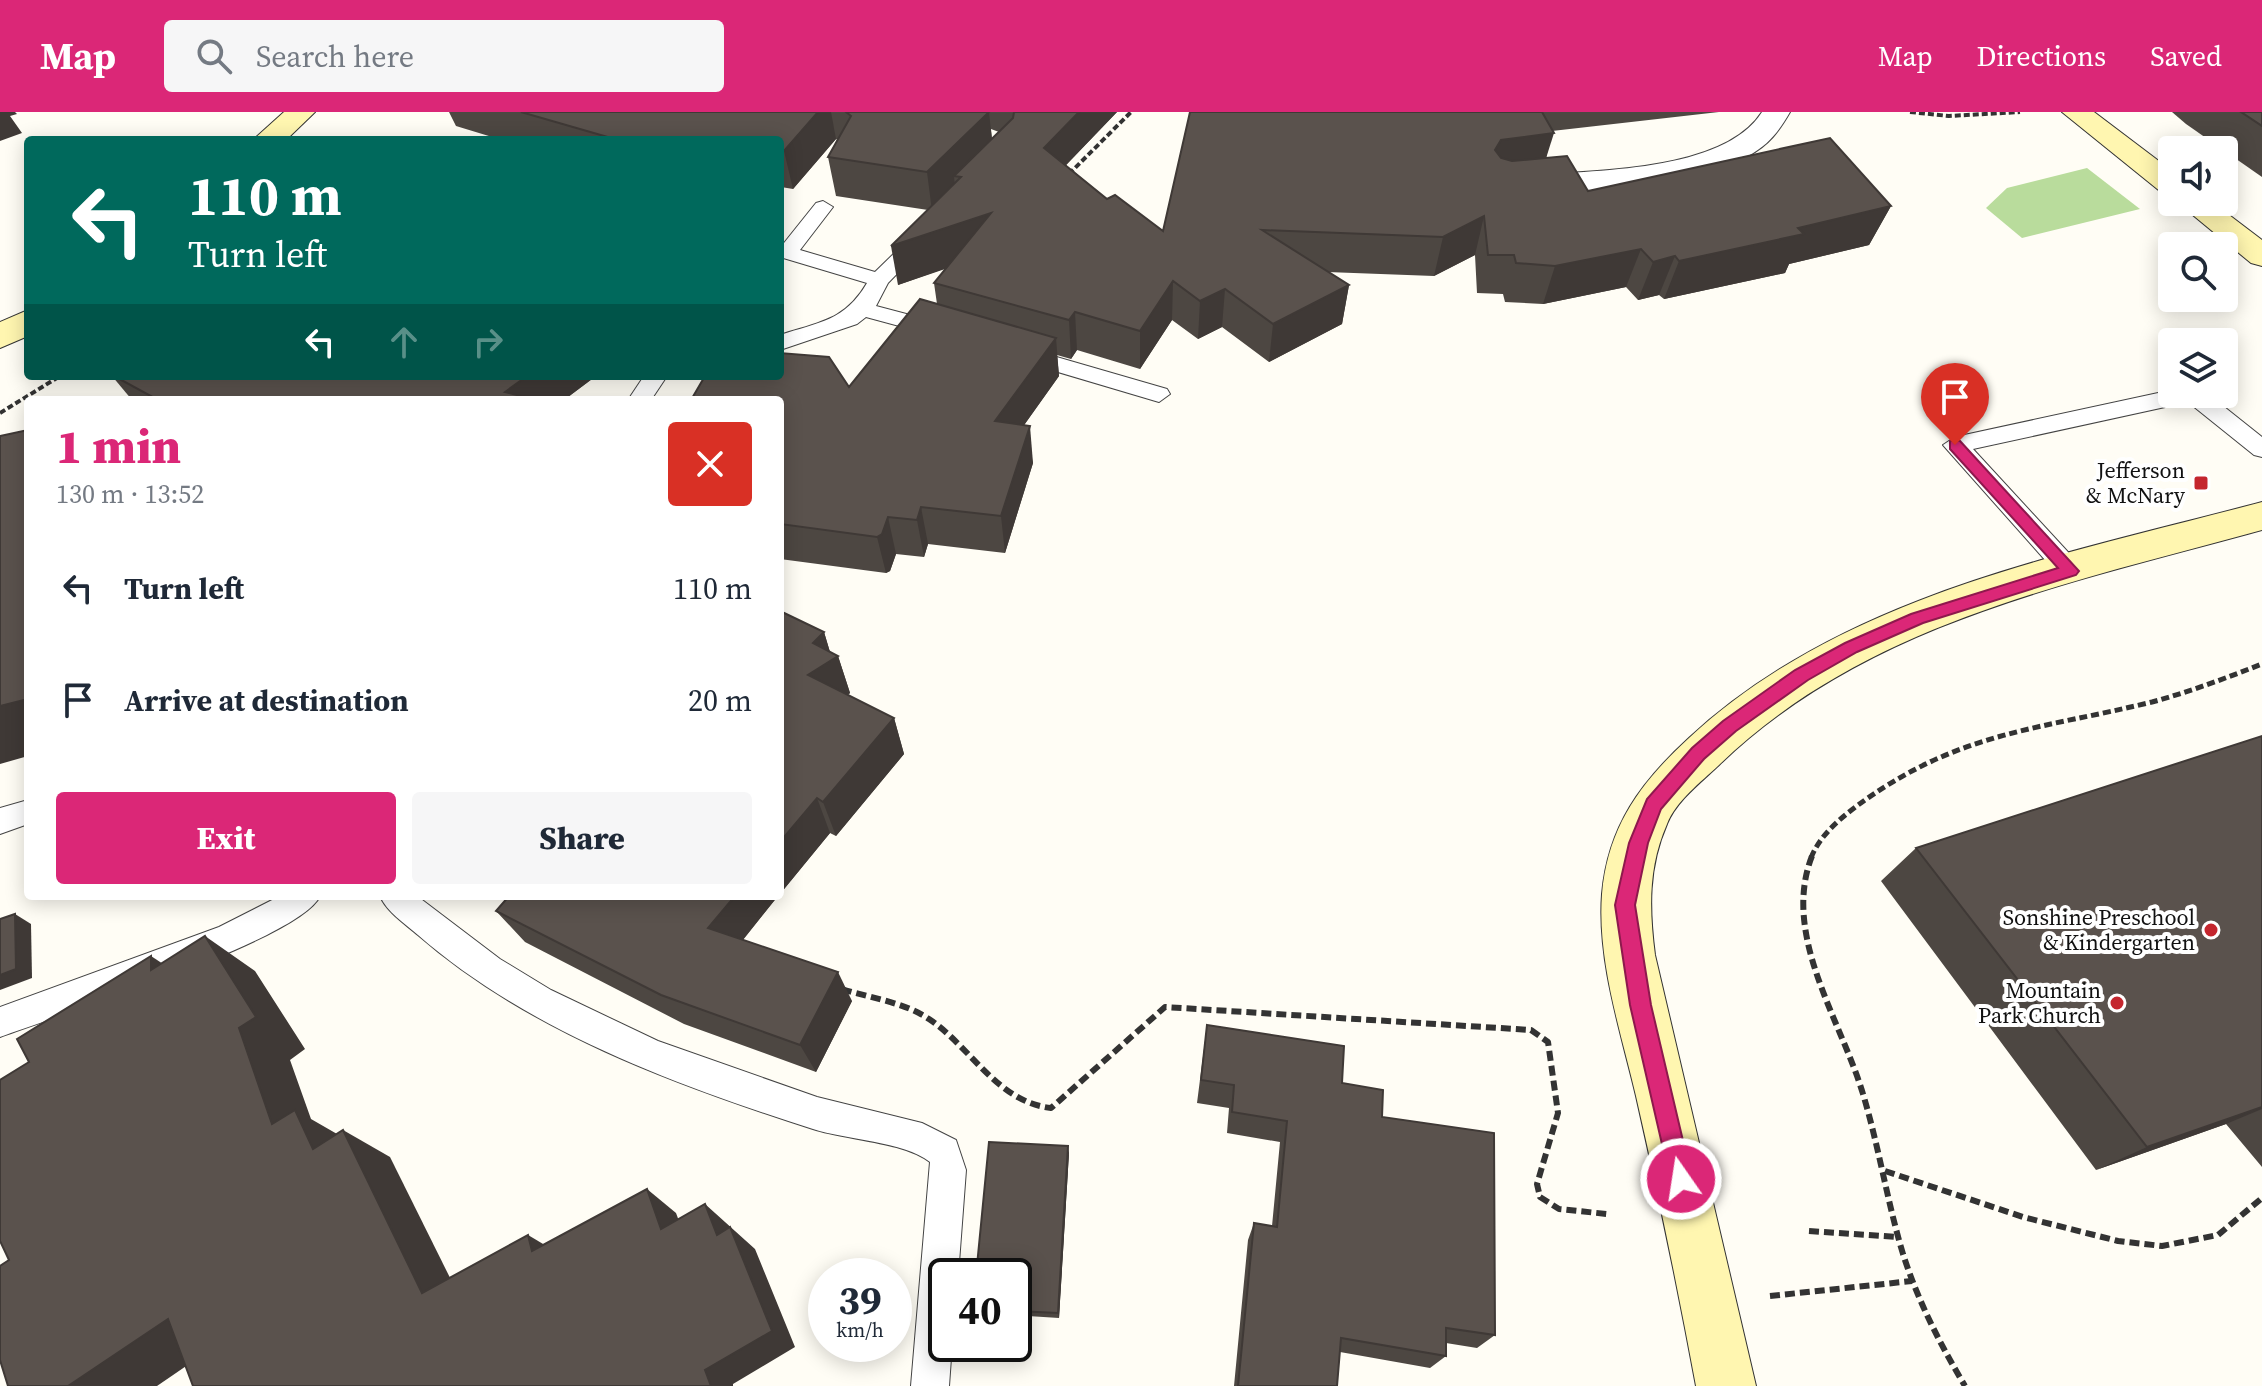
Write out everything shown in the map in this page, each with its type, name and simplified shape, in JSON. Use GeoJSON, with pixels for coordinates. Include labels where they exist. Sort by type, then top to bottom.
{"type":"FeatureCollection","features":[{"type":"Feature","properties":{"kind":"street"},"geometry":{"type":"LineString","coordinates":[[273,136],[301,112]]}},
{"type":"Feature","properties":{"kind":"street"},"geometry":{"type":"LineString","coordinates":[[1503,187],[1654,171],[1728,156],[1761,136],[1776,112]]}},
{"type":"Feature","properties":{"kind":"street"},"geometry":{"type":"LineString","coordinates":[[2076,112],[2158,175]]}},
{"type":"Feature","properties":{"kind":"street"},"geometry":{"type":"LineString","coordinates":[[2210,216],[2262,256]]}},
{"type":"Feature","properties":{"kind":"street"},"geometry":{"type":"LineString","coordinates":[[0,337],[24,323]]}},
{"type":"Feature","properties":{"kind":"street"},"geometry":{"type":"LineString","coordinates":[[1726,1386],[1640,1005],[1625,905],[1631,868],[1653,805],[1698,754],[1729,726],[1801,675],[1851,648],[1917,619],[2262,516]]}},
{"type":"Feature","properties":{"kind":"lane"},"geometry":{"type":"LineString","coordinates":[[823,207],[787,253],[879,280]]}},
{"type":"Feature","properties":{"kind":"lane"},"geometry":{"type":"LineString","coordinates":[[784,342],[849,319],[863,309],[879,280],[935,224]]}},
{"type":"Feature","properties":{"kind":"lane"},"geometry":{"type":"LineString","coordinates":[[863,309],[961,336]]}},
{"type":"Feature","properties":{"kind":"lane"},"geometry":{"type":"LineString","coordinates":[[1006,349],[1159,394]]}},
{"type":"Feature","properties":{"kind":"lane"},"geometry":{"type":"LineString","coordinates":[[2070,571],[1955,445],[2158,401]]}},
{"type":"Feature","properties":{"kind":"lane"},"geometry":{"type":"LineString","coordinates":[[2210,408],[2262,449]]}},
{"type":"Feature","properties":{"kind":"lane"},"geometry":{"type":"LineString","coordinates":[[0,821],[24,813]]}},
{"type":"Feature","properties":{"kind":"lane"},"geometry":{"type":"LineString","coordinates":[[0,1022],[228,938],[273,918],[299,900]]}},
{"type":"Feature","properties":{"kind":"lane"},"geometry":{"type":"LineString","coordinates":[[399,900],[422,922],[492,971],[557,1009],[641,1049],[738,1089],[838,1121],[928,1142],[943,1152],[949,1170],[930,1386]]}},
{"type":"Feature","properties":{"kind":"path"},"geometry":{"type":"LineString","coordinates":[[1067,176],[1131,112]]}},
{"type":"Feature","properties":{"kind":"path"},"geometry":{"type":"LineString","coordinates":[[1910,112],[1949,116],[2020,112]]}},
{"type":"Feature","properties":{"kind":"path"},"geometry":{"type":"LineString","coordinates":[[28,396],[54,380]]}},
{"type":"Feature","properties":{"kind":"path"},"geometry":{"type":"LineString","coordinates":[[0,413],[24,398]]}},
{"type":"Feature","properties":{"kind":"path"},"geometry":{"type":"LineString","coordinates":[[1965,1386],[1912,1281],[1857,1072],[1810,957],[1806,938],[1805,873],[1820,843],[1852,808],[1907,773],[1989,737],[2153,701],[2262,664]]}},
{"type":"Feature","properties":{"kind":"path"},"geometry":{"type":"LineString","coordinates":[[832,986],[927,1017],[963,1046],[999,1085],[1041,1109],[1051,1108],[1165,1007],[1531,1030],[1548,1042],[1559,1099],[1537,1184],[1540,1197],[1559,1209],[1607,1214]]}},
{"type":"Feature","properties":{"kind":"path"},"geometry":{"type":"LineString","coordinates":[[1885,1171],[2023,1217],[2118,1241],[2162,1246],[2218,1235],[2262,1198]]}},
{"type":"Feature","properties":{"kind":"path"},"geometry":{"type":"LineString","coordinates":[[1809,1231],[1898,1237]]}},
{"type":"Feature","properties":{"kind":"path"},"geometry":{"type":"LineString","coordinates":[[1708,1296],[1792,1296],[1912,1281]]}},
{"type":"Feature","properties":{"kind":"green space"},"geometry":{"type":"Polygon","coordinates":[[[2087,168],[2140,209],[2022,238],[1986,208],[2007,188],[2087,168]]]}},
{"type":"Feature","properties":{"kind":"building"},"geometry":{"type":"Polygon","coordinates":[[[521,112],[818,112],[784,151],[784,136],[604,136],[521,112]]]}},
{"type":"Feature","properties":{"kind":"building"},"geometry":{"type":"Polygon","coordinates":[[[846,112],[989,112],[927,172],[828,157],[851,116],[846,112]]]}},
{"type":"Feature","properties":{"kind":"building"},"geometry":{"type":"Polygon","coordinates":[[[1014,112],[1079,112],[1044,148],[1107,199],[1115,195],[1163,231],[1190,112],[1542,112],[1554,133],[1501,140],[1495,150],[1501,158],[1512,161],[1567,156],[1588,191],[1830,138],[1891,206],[1798,228],[1804,234],[1679,261],[1675,256],[1653,262],[1641,249],[1555,266],[1516,263],[1514,255],[1488,255],[1484,216],[1443,237],[1262,230],[1349,285],[1273,324],[1225,289],[1200,301],[1173,281],[1140,331],[1075,312],[1069,320],[934,283],[991,213],[891,246],[961,177],[954,176],[1013,118],[1014,112]]]}},
{"type":"Feature","properties":{"kind":"building"},"geometry":{"type":"Polygon","coordinates":[[[2241,112],[2262,112],[2262,126],[2241,112]]]}},
{"type":"Feature","properties":{"kind":"building"},"geometry":{"type":"Polygon","coordinates":[[[920,299],[1056,338],[995,421],[1030,426],[1001,516],[921,507],[917,520],[888,517],[882,534],[877,537],[784,525],[784,396],[693,396],[703,380],[784,380],[784,353],[829,357],[849,387],[920,299]]]}},
{"type":"Feature","properties":{"kind":"building"},"geometry":{"type":"Polygon","coordinates":[[[121,380],[522,380],[505,392],[520,396],[151,396],[121,380]]]}},
{"type":"Feature","properties":{"kind":"building"},"geometry":{"type":"Polygon","coordinates":[[[24,431],[24,700],[0,706],[0,436],[24,431]]]}},
{"type":"Feature","properties":{"kind":"building"},"geometry":{"type":"Polygon","coordinates":[[[784,613],[824,632],[813,643],[838,656],[808,675],[894,718],[823,802],[817,798],[784,837],[784,613]]]}},
{"type":"Feature","properties":{"kind":"building","name":"Mountain Park Church"},"geometry":{"type":"Polygon","coordinates":[[[2262,736],[2262,1107],[2147,1147],[1916,848],[2262,736]]]}},
{"type":"Feature","properties":{"kind":"building"},"geometry":{"type":"Polygon","coordinates":[[[506,900],[732,900],[708,928],[838,972],[800,1045],[661,995],[496,911],[506,900]]]}},
{"type":"Feature","properties":{"kind":"building"},"geometry":{"type":"Polygon","coordinates":[[[15,914],[16,969],[0,975],[0,919],[15,914]]]}},
{"type":"Feature","properties":{"kind":"building"},"geometry":{"type":"Polygon","coordinates":[[[205,936],[256,1017],[239,1028],[272,1124],[295,1110],[313,1149],[343,1130],[422,1293],[528,1235],[532,1251],[647,1189],[661,1229],[705,1204],[717,1235],[730,1227],[772,1331],[705,1370],[711,1386],[193,1386],[168,1319],[68,1386],[8,1386],[0,1360],[0,1266],[9,1260],[0,1241],[0,1080],[29,1062],[17,1039],[151,956],[151,970],[205,936]]]}},
{"type":"Feature","properties":{"kind":"building"},"geometry":{"type":"Polygon","coordinates":[[[1207,1025],[1344,1046],[1342,1083],[1383,1090],[1382,1117],[1494,1133],[1495,1335],[1446,1328],[1446,1356],[1341,1338],[1337,1386],[1238,1386],[1254,1223],[1277,1227],[1287,1121],[1232,1112],[1234,1085],[1201,1080],[1207,1025]]]}},
{"type":"Feature","properties":{"kind":"building"},"geometry":{"type":"Polygon","coordinates":[[[989,1142],[1068,1146],[1058,1313],[1032,1312],[1032,1258],[978,1258],[989,1142]]]}},
{"type":"Feature","properties":{"kind":"place","name":"Jefferson & McNary"},"geometry":{"type":"Point","coordinates":[2201,483]}},
{"type":"Feature","properties":{"kind":"place","name":"Sonshine Preschool & Kindergarten"},"geometry":{"type":"Point","coordinates":[2211,930]}},
{"type":"Feature","properties":{"kind":"place","name":"Mountain Park Church"},"geometry":{"type":"Point","coordinates":[2117,1003]}},
{"type":"Feature","properties":{"kind":"route"},"geometry":{"type":"LineString","coordinates":[[1681,1179],[1640,1005],[1625,905],[1638,843],[1653,805],[1698,754],[1729,726],[1801,675],[1851,648],[1917,619],[1986,594],[2070,571],[1955,445]]}}]}
